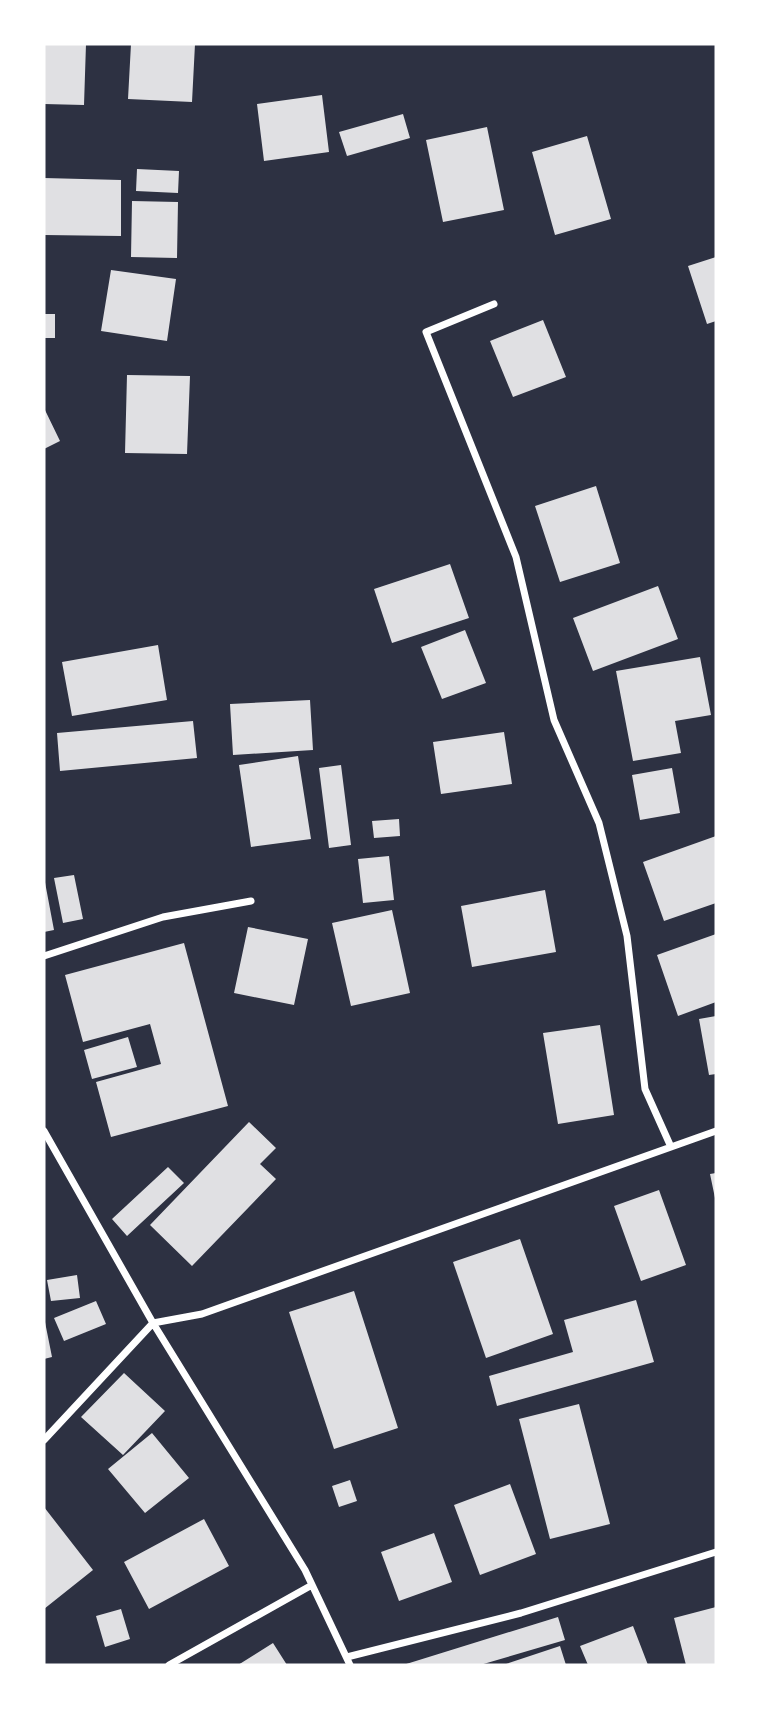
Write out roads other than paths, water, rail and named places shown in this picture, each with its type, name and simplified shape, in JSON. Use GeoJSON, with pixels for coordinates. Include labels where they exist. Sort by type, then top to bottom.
{"type":"FeatureCollection","features":[{"type":"Feature","properties":{"kind":"street"},"geometry":{"type":"LineString","coordinates":[[494,304],[426,332],[516,557],[554,720],[599,822],[627,936],[645,1089],[671,1147]]}},
{"type":"Feature","properties":{"kind":"street"},"geometry":{"type":"LineString","coordinates":[[44,956],[163,918],[251,901]]}},
{"type":"Feature","properties":{"kind":"street"},"geometry":{"type":"LineString","coordinates":[[44,1130],[153,1323],[305,1570],[350,1665]]}},
{"type":"Feature","properties":{"kind":"street"},"geometry":{"type":"LineString","coordinates":[[44,1440],[153,1323],[202,1314],[716,1132]]}},
{"type":"Feature","properties":{"kind":"street"},"geometry":{"type":"LineString","coordinates":[[346,1657],[521,1612],[716,1552]]}},
{"type":"Feature","properties":{"kind":"street"},"geometry":{"type":"LineString","coordinates":[[169,1665],[312,1585]]}}]}
